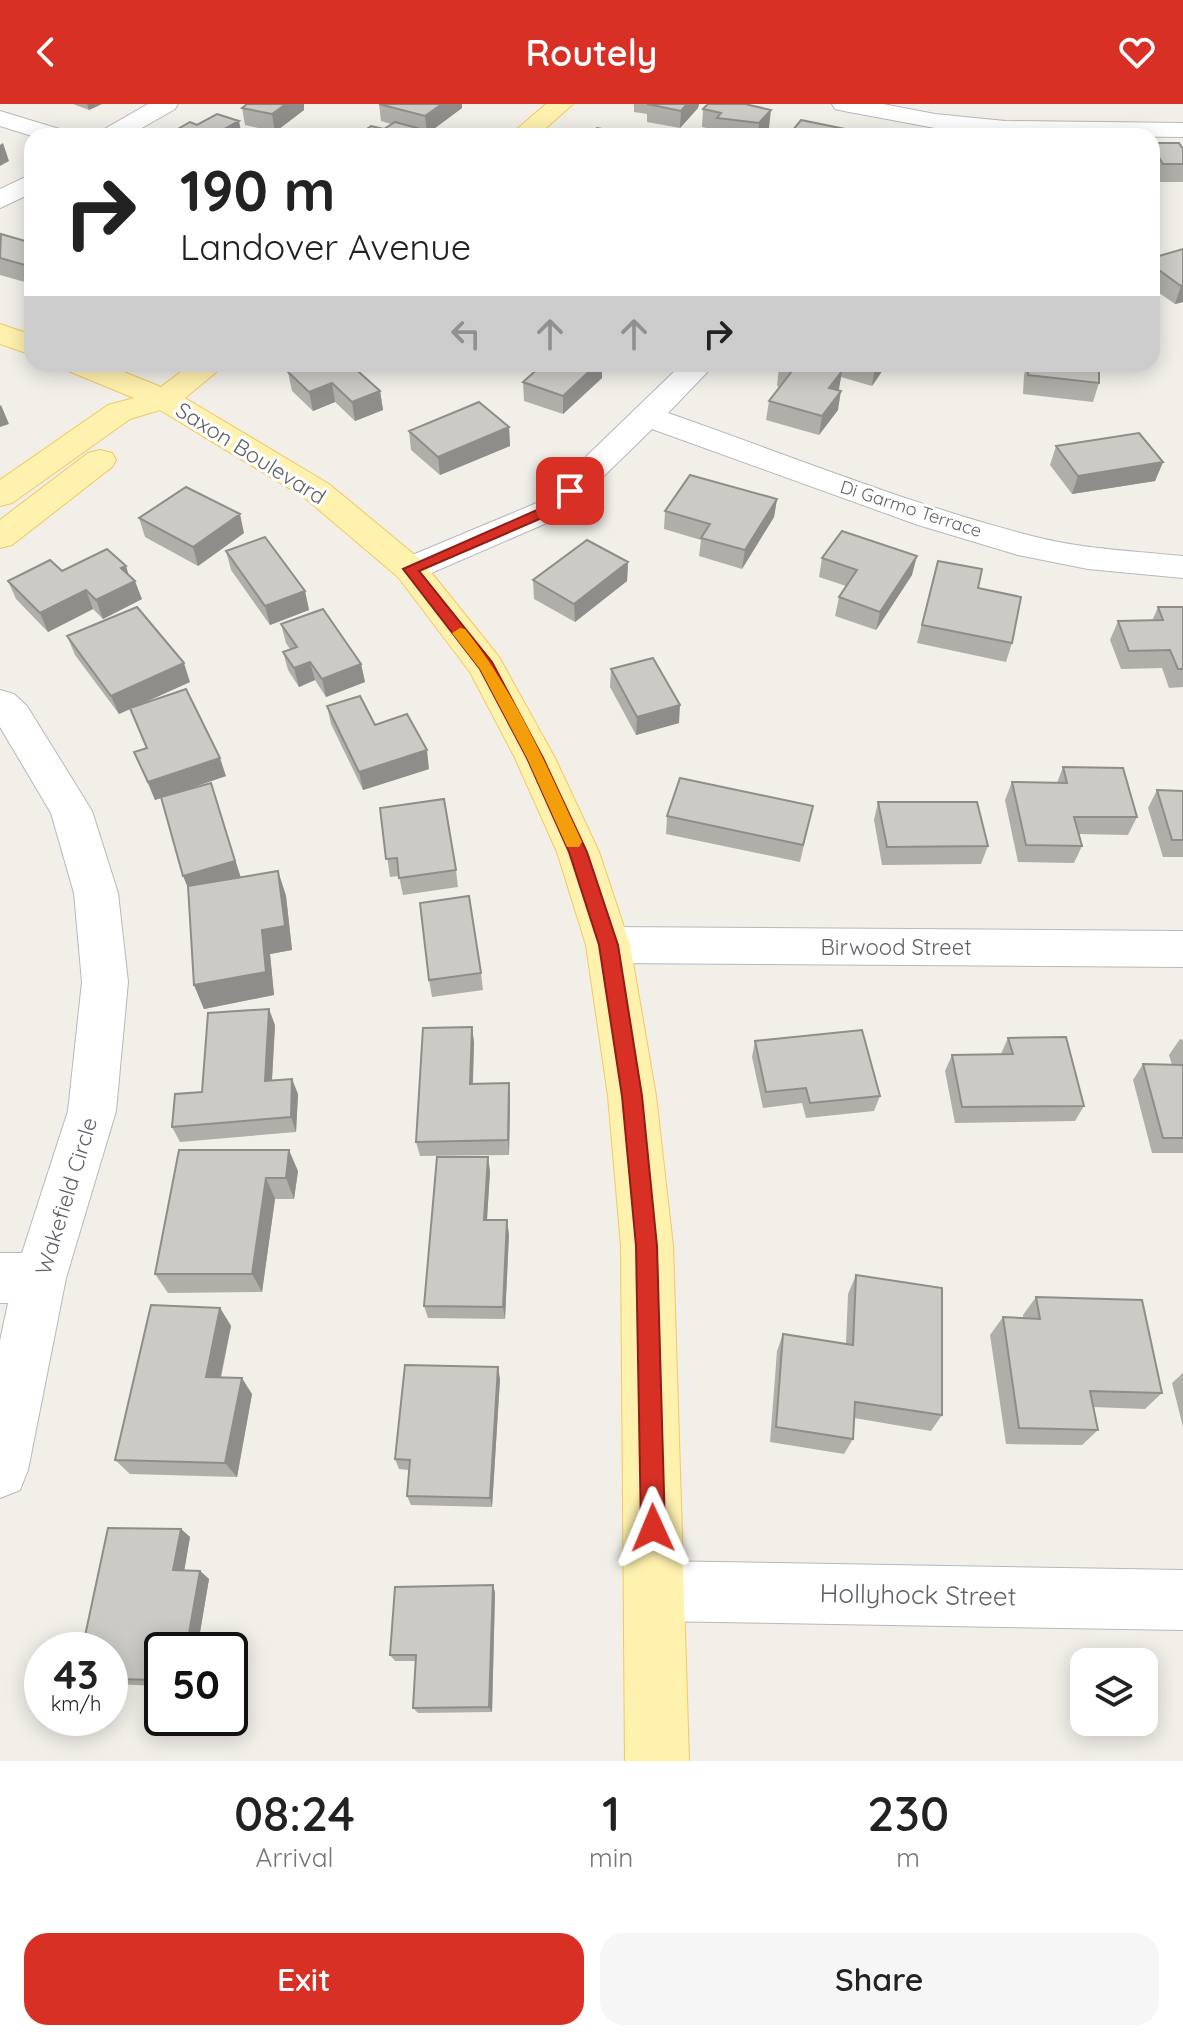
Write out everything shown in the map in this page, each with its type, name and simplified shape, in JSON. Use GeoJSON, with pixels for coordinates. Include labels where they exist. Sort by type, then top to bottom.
{"type":"FeatureCollection","features":[{"type":"Feature","properties":{"kind":"main road"},"geometry":{"type":"LineString","coordinates":[[532,128],[561,104]]}},
{"type":"Feature","properties":{"kind":"main road"},"geometry":{"type":"LineString","coordinates":[[0,333],[24,343]]}},
{"type":"Feature","properties":{"kind":"main road","name":"Saxon Boulevard"},"geometry":{"type":"LineString","coordinates":[[97,372],[164,399],[317,491],[410,569],[486,666],[535,758],[578,852],[608,945],[632,1096],[647,1246],[657,1761]]}},
{"type":"Feature","properties":{"kind":"main road"},"geometry":{"type":"LineString","coordinates":[[0,537],[147,424],[164,399],[200,372]]}},
{"type":"Feature","properties":{"kind":"main road"},"geometry":{"type":"LineString","coordinates":[[0,496],[119,412],[164,399]]}},
{"type":"Feature","properties":{"kind":"street"},"geometry":{"type":"LineString","coordinates":[[124,128],[166,104]]}},
{"type":"Feature","properties":{"kind":"street"},"geometry":{"type":"LineString","coordinates":[[844,104],[928,128]]}},
{"type":"Feature","properties":{"kind":"street"},"geometry":{"type":"LineString","coordinates":[[0,118],[32,128]]}},
{"type":"Feature","properties":{"kind":"street"},"geometry":{"type":"LineString","coordinates":[[1160,130],[1183,130]]}},
{"type":"Feature","properties":{"kind":"street"},"geometry":{"type":"LineString","coordinates":[[0,200],[24,186]]}},
{"type":"Feature","properties":{"kind":"street"},"geometry":{"type":"LineString","coordinates":[[410,569],[551,509],[692,372]]}},
{"type":"Feature","properties":{"kind":"street","name":"Di Garmo Terrace"},"geometry":{"type":"LineString","coordinates":[[648,417],[930,517],[1030,547],[1088,558],[1183,567]]}},
{"type":"Feature","properties":{"kind":"street","name":"Wakefield Circle"},"geometry":{"type":"LineString","coordinates":[[0,704],[13,716],[71,811],[96,893],[105,982],[92,1111],[20,1278],[0,1470]]}},
{"type":"Feature","properties":{"kind":"street","name":"Birwood Street"},"geometry":{"type":"LineString","coordinates":[[608,945],[1183,949]]}},
{"type":"Feature","properties":{"kind":"street","name":"Hollyhock Street"},"geometry":{"type":"LineString","coordinates":[[654,1591],[1183,1600]]}},
{"type":"Feature","properties":{"kind":"building"},"geometry":{"type":"Polygon","coordinates":[[[247,104],[286,104],[272,114],[242,108],[247,104]]]}},
{"type":"Feature","properties":{"kind":"building"},"geometry":{"type":"Polygon","coordinates":[[[379,104],[442,104],[425,116],[379,104]]]}},
{"type":"Feature","properties":{"kind":"building"},"geometry":{"type":"Polygon","coordinates":[[[647,104],[687,104],[681,111],[647,104]]]}},
{"type":"Feature","properties":{"kind":"building"},"geometry":{"type":"Polygon","coordinates":[[[708,104],[745,104],[771,110],[759,123],[717,118],[721,113],[703,109],[708,104]]]}},
{"type":"Feature","properties":{"kind":"building"},"geometry":{"type":"Polygon","coordinates":[[[217,114],[239,121],[226,128],[180,128],[190,122],[197,125],[217,114]]]}},
{"type":"Feature","properties":{"kind":"building"},"geometry":{"type":"Polygon","coordinates":[[[801,120],[840,128],[794,128],[801,120]]]}},
{"type":"Feature","properties":{"kind":"building"},"geometry":{"type":"Polygon","coordinates":[[[395,122],[417,128],[386,128],[395,122]]]}},
{"type":"Feature","properties":{"kind":"building"},"geometry":{"type":"Polygon","coordinates":[[[1160,143],[1179,143],[1183,149],[1183,164],[1163,164],[1160,143]]]}},
{"type":"Feature","properties":{"kind":"building"},"geometry":{"type":"Polygon","coordinates":[[[1,234],[24,241],[24,265],[0,258],[1,234]]]}},
{"type":"Feature","properties":{"kind":"building"},"geometry":{"type":"Polygon","coordinates":[[[1183,249],[1183,285],[1160,271],[1160,256],[1183,249]]]}},
{"type":"Feature","properties":{"kind":"building"},"geometry":{"type":"Polygon","coordinates":[[[288,372],[359,372],[380,391],[352,402],[332,383],[309,392],[288,372]]]}},
{"type":"Feature","properties":{"kind":"building"},"geometry":{"type":"Polygon","coordinates":[[[534,372],[588,372],[563,396],[523,382],[534,372]]]}},
{"type":"Feature","properties":{"kind":"building"},"geometry":{"type":"Polygon","coordinates":[[[791,372],[841,372],[829,388],[841,391],[822,416],[769,401],[791,372]]]}},
{"type":"Feature","properties":{"kind":"building"},"geometry":{"type":"Polygon","coordinates":[[[1028,372],[1099,372],[1099,383],[1028,375],[1028,372]]]}},
{"type":"Feature","properties":{"kind":"building"},"geometry":{"type":"Polygon","coordinates":[[[479,402],[509,427],[438,457],[409,431],[479,402]]]}},
{"type":"Feature","properties":{"kind":"building"},"geometry":{"type":"Polygon","coordinates":[[[1139,433],[1163,462],[1078,476],[1056,446],[1139,433]]]}},
{"type":"Feature","properties":{"kind":"building"},"geometry":{"type":"Polygon","coordinates":[[[690,475],[777,499],[745,550],[701,538],[710,524],[665,511],[690,475]]]}},
{"type":"Feature","properties":{"kind":"building"},"geometry":{"type":"Polygon","coordinates":[[[186,487],[240,514],[193,547],[139,518],[186,487]]]}},
{"type":"Feature","properties":{"kind":"building"},"geometry":{"type":"Polygon","coordinates":[[[842,531],[917,556],[880,612],[839,597],[857,570],[822,558],[842,531]]]}},
{"type":"Feature","properties":{"kind":"building"},"geometry":{"type":"Polygon","coordinates":[[[265,537],[305,591],[265,606],[226,551],[265,537]]]}},
{"type":"Feature","properties":{"kind":"building"},"geometry":{"type":"Polygon","coordinates":[[[587,540],[628,562],[574,604],[533,580],[587,540]]]}},
{"type":"Feature","properties":{"kind":"building"},"geometry":{"type":"Polygon","coordinates":[[[107,549],[126,566],[121,568],[135,581],[96,600],[86,590],[40,613],[8,581],[50,560],[62,571],[107,549]]]}},
{"type":"Feature","properties":{"kind":"building"},"geometry":{"type":"Polygon","coordinates":[[[938,561],[982,569],[978,588],[1021,597],[1012,643],[922,625],[938,561]]]}},
{"type":"Feature","properties":{"kind":"building"},"geometry":{"type":"Polygon","coordinates":[[[137,607],[184,663],[111,696],[67,636],[137,607]]]}},
{"type":"Feature","properties":{"kind":"building"},"geometry":{"type":"Polygon","coordinates":[[[1158,607],[1183,607],[1183,669],[1178,669],[1170,650],[1129,651],[1118,621],[1163,620],[1158,607]]]}},
{"type":"Feature","properties":{"kind":"building"},"geometry":{"type":"Polygon","coordinates":[[[323,609],[361,664],[322,679],[310,662],[294,668],[283,652],[297,647],[281,624],[323,609]]]}},
{"type":"Feature","properties":{"kind":"building"},"geometry":{"type":"Polygon","coordinates":[[[653,658],[680,705],[637,717],[611,669],[653,658]]]}},
{"type":"Feature","properties":{"kind":"building"},"geometry":{"type":"Polygon","coordinates":[[[186,689],[220,758],[148,782],[134,752],[147,748],[130,708],[186,689]]]}},
{"type":"Feature","properties":{"kind":"building"},"geometry":{"type":"Polygon","coordinates":[[[360,696],[375,725],[407,714],[427,750],[359,772],[327,706],[360,696]]]}},
{"type":"Feature","properties":{"kind":"building"},"geometry":{"type":"Polygon","coordinates":[[[1063,767],[1123,768],[1137,817],[1074,817],[1082,846],[1026,845],[1012,782],[1067,783],[1063,767]]]}},
{"type":"Feature","properties":{"kind":"building"},"geometry":{"type":"Polygon","coordinates":[[[680,778],[813,806],[803,845],[667,816],[680,778]]]}},
{"type":"Feature","properties":{"kind":"building"},"geometry":{"type":"Polygon","coordinates":[[[211,783],[235,861],[183,876],[161,797],[211,783]]]}},
{"type":"Feature","properties":{"kind":"building"},"geometry":{"type":"Polygon","coordinates":[[[1157,790],[1183,791],[1183,840],[1172,840],[1157,790]]]}},
{"type":"Feature","properties":{"kind":"building"},"geometry":{"type":"Polygon","coordinates":[[[444,799],[456,870],[399,878],[397,858],[386,859],[380,808],[444,799]]]}},
{"type":"Feature","properties":{"kind":"building"},"geometry":{"type":"Polygon","coordinates":[[[878,802],[977,802],[988,846],[887,847],[878,802]]]}},
{"type":"Feature","properties":{"kind":"building"},"geometry":{"type":"Polygon","coordinates":[[[278,871],[285,926],[262,930],[266,972],[194,985],[188,886],[278,871]]]}},
{"type":"Feature","properties":{"kind":"building"},"geometry":{"type":"Polygon","coordinates":[[[469,896],[481,973],[429,980],[420,903],[469,896]]]}},
{"type":"Feature","properties":{"kind":"building"},"geometry":{"type":"Polygon","coordinates":[[[269,1009],[265,1081],[292,1079],[291,1117],[172,1127],[175,1094],[202,1092],[208,1013],[269,1009]]]}},
{"type":"Feature","properties":{"kind":"building"},"geometry":{"type":"Polygon","coordinates":[[[472,1027],[470,1084],[509,1083],[508,1140],[416,1142],[423,1028],[472,1027]]]}},
{"type":"Feature","properties":{"kind":"building"},"geometry":{"type":"Polygon","coordinates":[[[862,1030],[880,1096],[810,1103],[806,1088],[766,1092],[755,1041],[862,1030]]]}},
{"type":"Feature","properties":{"kind":"building"},"geometry":{"type":"Polygon","coordinates":[[[1066,1037],[1084,1106],[962,1107],[952,1055],[1013,1054],[1008,1038],[1066,1037]]]}},
{"type":"Feature","properties":{"kind":"building"},"geometry":{"type":"Polygon","coordinates":[[[1143,1064],[1183,1065],[1183,1138],[1163,1138],[1143,1064]]]}},
{"type":"Feature","properties":{"kind":"building"},"geometry":{"type":"Polygon","coordinates":[[[179,1150],[289,1150],[286,1178],[266,1178],[252,1274],[155,1274],[179,1150]]]}},
{"type":"Feature","properties":{"kind":"building"},"geometry":{"type":"Polygon","coordinates":[[[437,1157],[488,1157],[484,1220],[507,1220],[503,1307],[424,1306],[437,1157]]]}},
{"type":"Feature","properties":{"kind":"building"},"geometry":{"type":"Polygon","coordinates":[[[856,1275],[942,1288],[942,1415],[855,1402],[853,1439],[776,1427],[783,1334],[853,1345],[856,1275]]]}},
{"type":"Feature","properties":{"kind":"building"},"geometry":{"type":"Polygon","coordinates":[[[1036,1297],[1142,1300],[1162,1393],[1090,1391],[1098,1430],[1019,1428],[1003,1317],[1040,1319],[1036,1297]]]}},
{"type":"Feature","properties":{"kind":"building"},"geometry":{"type":"Polygon","coordinates":[[[151,1305],[220,1308],[206,1377],[242,1378],[225,1463],[115,1460],[151,1305]]]}},
{"type":"Feature","properties":{"kind":"building"},"geometry":{"type":"Polygon","coordinates":[[[405,1365],[498,1367],[490,1498],[407,1496],[410,1460],[395,1459],[405,1365]]]}},
{"type":"Feature","properties":{"kind":"building"},"geometry":{"type":"Polygon","coordinates":[[[108,1528],[181,1529],[173,1570],[200,1571],[189,1632],[144,1632],[144,1680],[128,1679],[128,1632],[86,1632],[108,1528]]]}},
{"type":"Feature","properties":{"kind":"building"},"geometry":{"type":"Polygon","coordinates":[[[493,1585],[489,1707],[413,1708],[416,1655],[390,1655],[395,1587],[493,1585]]]}},
{"type":"Feature","properties":{"kind":"slow traffic"},"geometry":{"type":"LineString","coordinates":[[460,633],[486,666],[535,758],[573,842]]}},
{"type":"Feature","properties":{"kind":"route"},"geometry":{"type":"LineString","coordinates":[[570,491],[551,509],[410,569],[486,666],[535,758],[578,852],[608,945],[632,1096],[647,1246],[653,1528]]}}]}
